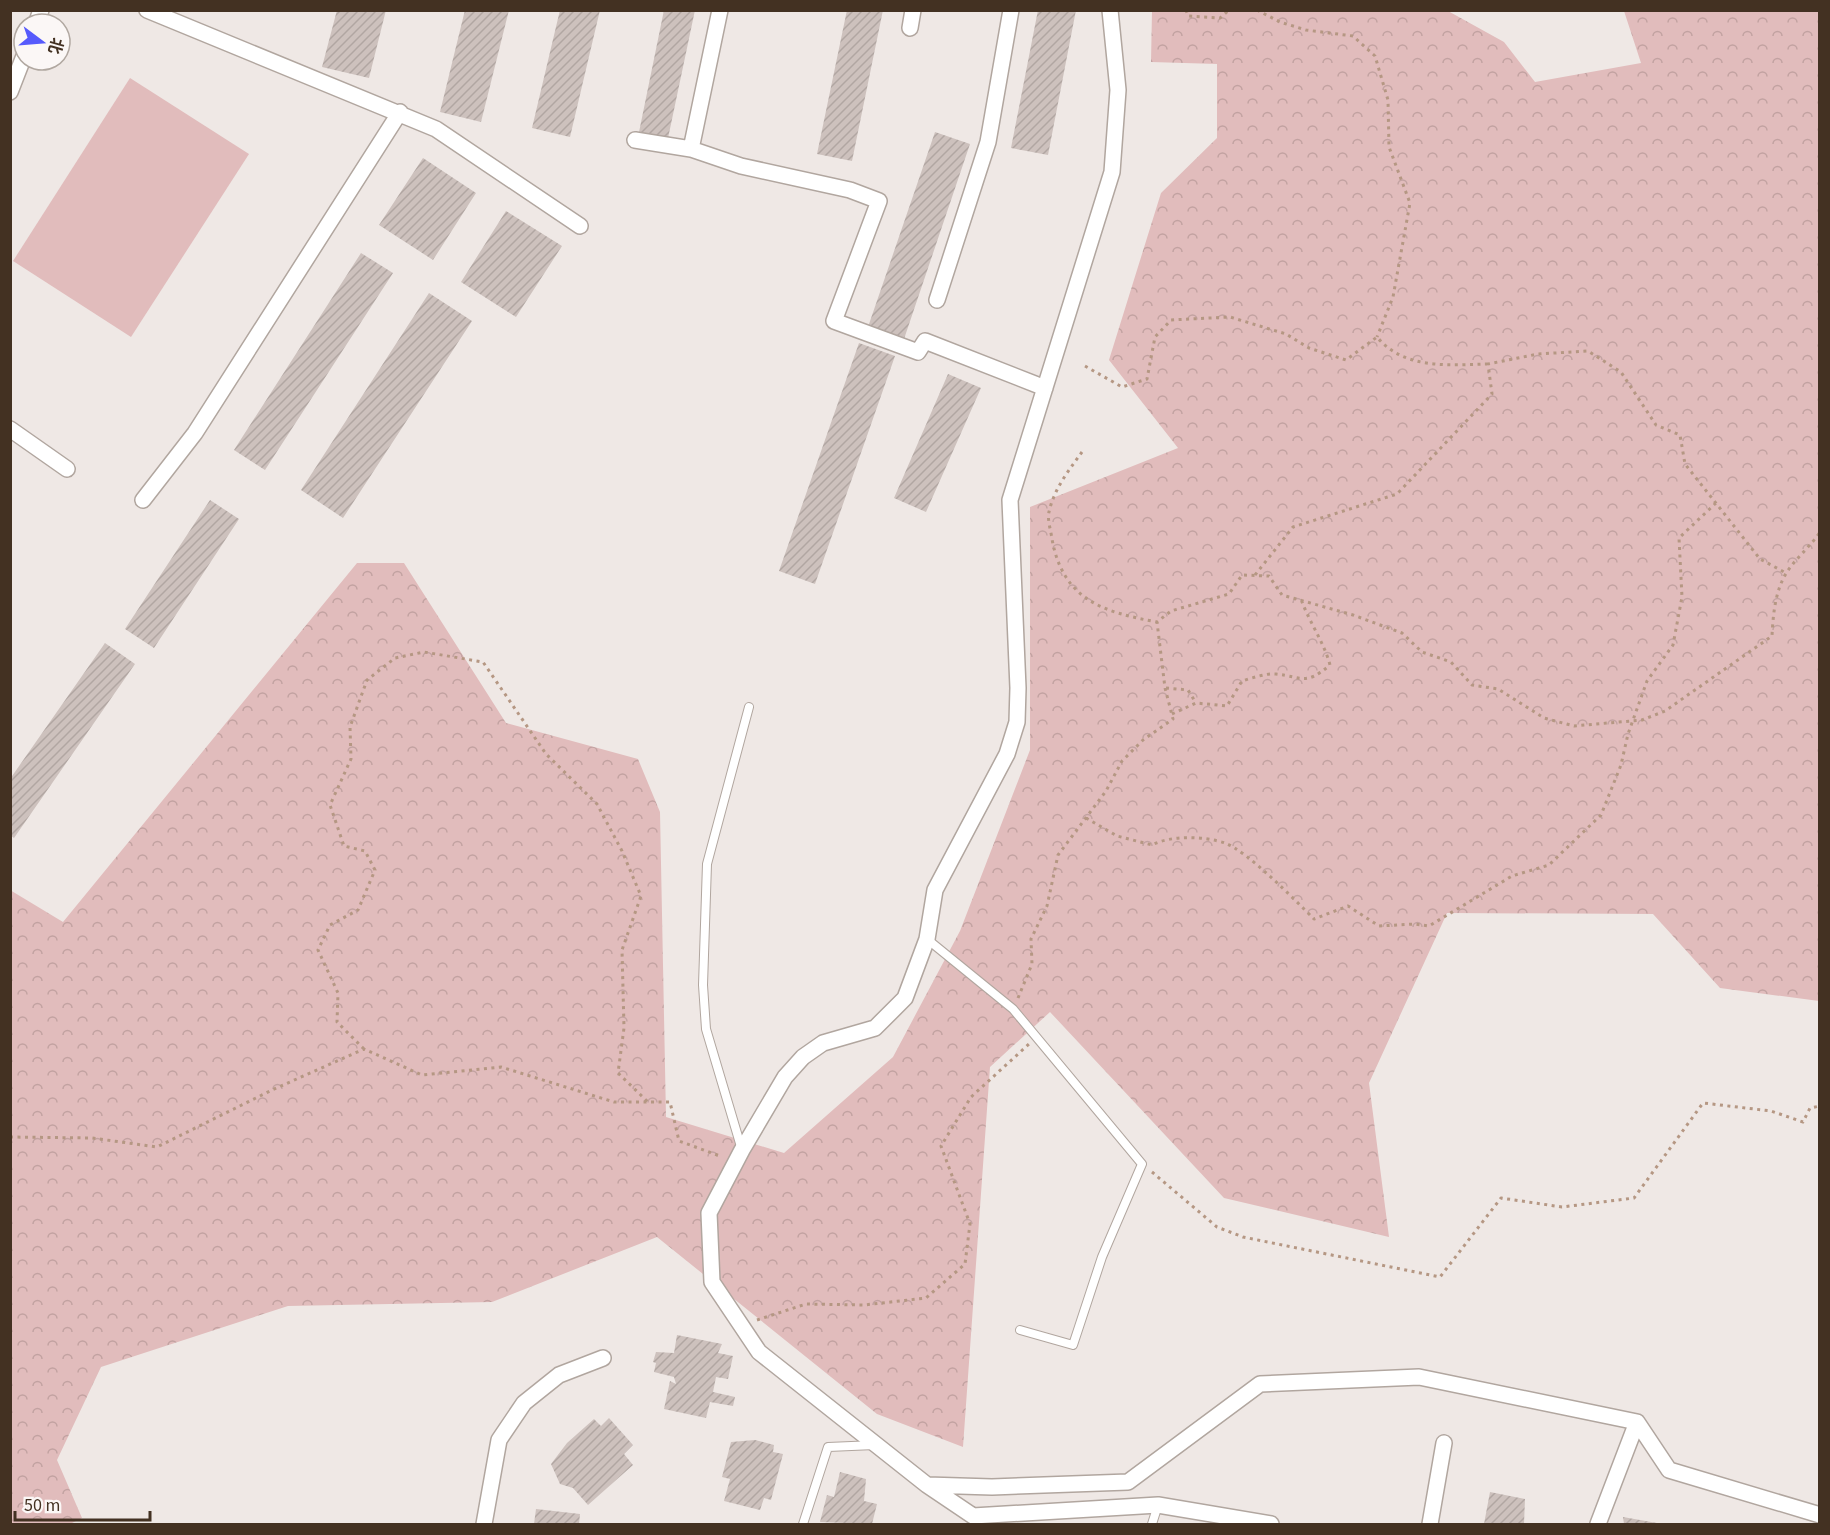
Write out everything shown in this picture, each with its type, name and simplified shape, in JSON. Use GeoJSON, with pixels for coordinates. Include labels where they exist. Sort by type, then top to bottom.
{"type":"FeatureCollection","features":[{"type":"Feature","properties":{"kind":"street"},"geometry":{"type":"LineString","coordinates":[[147,10],[400,112],[436,129],[580,226]]}},
{"type":"Feature","properties":{"kind":"street"},"geometry":{"type":"LineString","coordinates":[[691,149],[720,10]]}},
{"type":"Feature","properties":{"kind":"street"},"geometry":{"type":"LineString","coordinates":[[910,28],[913,10]]}},
{"type":"Feature","properties":{"kind":"street"},"geometry":{"type":"LineString","coordinates":[[937,300],[988,142],[1011,10]]}},
{"type":"Feature","properties":{"kind":"street"},"geometry":{"type":"LineString","coordinates":[[1110,10],[1118,90],[1112,172],[1010,500],[1018,688],[1017,722],[997,776],[935,890],[927,939],[905,998],[875,1028],[823,1043],[802,1057],[785,1077],[739,1156],[709,1213],[712,1282],[759,1352],[971,1520],[1158,1505],[1272,1524]]}},
{"type":"Feature","properties":{"kind":"street"},"geometry":{"type":"LineString","coordinates":[[10,92],[18,72]]}},
{"type":"Feature","properties":{"kind":"street"},"geometry":{"type":"LineString","coordinates":[[143,500],[195,433],[400,112]]}},
{"type":"Feature","properties":{"kind":"street"},"geometry":{"type":"LineString","coordinates":[[635,140],[691,149],[741,166],[850,190],[879,201],[834,321],[918,352],[925,341],[1045,388]]}},
{"type":"Feature","properties":{"kind":"street"},"geometry":{"type":"LineString","coordinates":[[10,429],[67,469]]}},
{"type":"Feature","properties":{"kind":"street"},"geometry":{"type":"LineString","coordinates":[[484,1524],[499,1440],[524,1403],[559,1376],[603,1358]]}},
{"type":"Feature","properties":{"kind":"street"},"geometry":{"type":"LineString","coordinates":[[927,1485],[992,1487],[1128,1482],[1260,1384],[1419,1377],[1637,1422],[1669,1470],[1820,1515]]}},
{"type":"Feature","properties":{"kind":"street"},"geometry":{"type":"LineString","coordinates":[[1599,1524],[1637,1422]]}},
{"type":"Feature","properties":{"kind":"street"},"geometry":{"type":"LineString","coordinates":[[1430,1524],[1444,1443]]}},
{"type":"Feature","properties":{"kind":"lane"},"geometry":{"type":"LineString","coordinates":[[739,1156],[706,1029],[703,985],[707,864],[749,707]]}},
{"type":"Feature","properties":{"kind":"lane"},"geometry":{"type":"LineString","coordinates":[[927,939],[1014,1009],[1142,1164],[1102,1257],[1073,1345],[1020,1330]]}},
{"type":"Feature","properties":{"kind":"lane"},"geometry":{"type":"LineString","coordinates":[[803,1524],[828,1447],[876,1445]]}},
{"type":"Feature","properties":{"kind":"lane"},"geometry":{"type":"LineString","coordinates":[[1152,1524],[1158,1505]]}},
{"type":"Feature","properties":{"kind":"path"},"geometry":{"type":"LineString","coordinates":[[1186,10],[1188,16],[1220,18],[1229,10]]}},
{"type":"Feature","properties":{"kind":"path"},"geometry":{"type":"LineString","coordinates":[[1085,366],[1122,387],[1147,380],[1155,337],[1171,320],[1230,317],[1286,334],[1309,348],[1346,360],[1377,337],[1393,297],[1410,203],[1389,147],[1388,100],[1375,56],[1353,36],[1305,30],[1280,22],[1257,10]]}},
{"type":"Feature","properties":{"kind":"path"},"geometry":{"type":"LineString","coordinates":[[1377,337],[1387,349],[1431,365],[1488,364],[1538,354],[1588,351],[1621,372],[1656,425],[1680,435],[1685,464],[1760,559],[1786,573]]}},
{"type":"Feature","properties":{"kind":"path"},"geometry":{"type":"LineString","coordinates":[[1255,575],[1293,526],[1397,494],[1492,394],[1488,364]]}},
{"type":"Feature","properties":{"kind":"path"},"geometry":{"type":"LineString","coordinates":[[1082,452],[1062,480],[1048,514],[1056,562],[1082,596],[1115,614],[1157,621],[1171,611],[1229,594],[1242,574],[1269,576],[1282,595],[1301,598],[1402,633],[1422,652],[1451,662],[1472,685],[1498,689],[1544,718],[1574,726],[1634,720],[1665,711],[1772,636],[1773,612],[1786,573],[1811,546],[1820,532]]}},
{"type":"Feature","properties":{"kind":"path"},"geometry":{"type":"LineString","coordinates":[[1086,818],[1118,836],[1152,845],[1164,839],[1226,843],[1260,868],[1314,919],[1348,906],[1379,926],[1415,924],[1429,926],[1512,876],[1549,865],[1601,815],[1621,765],[1647,681],[1673,645],[1682,597],[1679,538],[1717,502]]}},
{"type":"Feature","properties":{"kind":"path"},"geometry":{"type":"LineString","coordinates":[[1172,714],[1196,703],[1227,706],[1242,681],[1274,674],[1293,679],[1314,678],[1330,665],[1326,650],[1308,619],[1301,598]]}},
{"type":"Feature","properties":{"kind":"path"},"geometry":{"type":"LineString","coordinates":[[1014,1009],[1032,964],[1031,939],[1047,906],[1058,855],[1106,791],[1122,761],[1143,740],[1173,719],[1165,688],[1157,621]]}},
{"type":"Feature","properties":{"kind":"path"},"geometry":{"type":"LineString","coordinates":[[648,1102],[618,1073],[624,1028],[622,950],[641,896],[597,804],[546,754],[483,662],[424,652],[395,658],[366,680],[350,727],[351,759],[330,805],[344,846],[365,851],[375,870],[358,910],[330,925],[318,950],[338,993],[337,1022],[363,1049],[422,1075],[501,1066],[614,1102],[648,1102],[670,1102],[679,1141],[739,1156]]}},
{"type":"Feature","properties":{"kind":"path"},"geometry":{"type":"LineString","coordinates":[[1165,688],[1188,690],[1196,703]]}},
{"type":"Feature","properties":{"kind":"path"},"geometry":{"type":"LineString","coordinates":[[741,1325],[806,1304],[864,1305],[926,1298],[965,1264],[970,1224],[941,1146],[971,1097],[1037,1037]]}},
{"type":"Feature","properties":{"kind":"path"},"geometry":{"type":"LineString","coordinates":[[10,1137],[92,1138],[157,1147],[223,1113],[363,1049]]}},
{"type":"Feature","properties":{"kind":"path"},"geometry":{"type":"LineString","coordinates":[[1142,1164],[1217,1227],[1243,1237],[1440,1277],[1501,1197],[1562,1207],[1634,1198],[1703,1103],[1771,1111],[1803,1122],[1810,1108],[1820,1106]]}},
{"type":"Feature","properties":{"kind":"green space"},"geometry":{"type":"Polygon","coordinates":[[[1152,11],[1448,11],[1504,42],[1535,82],[1641,63],[1624,11],[1819,11],[1819,1001],[1720,988],[1653,914],[1447,913],[1369,1083],[1389,1237],[1224,1198],[1050,1012],[990,1067],[963,1447],[877,1414],[657,1237],[492,1302],[288,1306],[101,1367],[57,1460],[82,1518],[70,1524],[11,1524],[10,890],[63,922],[357,563],[404,563],[506,723],[638,759],[660,812],[666,1117],[784,1153],[893,1057],[960,931],[1030,750],[1030,507],[1178,448],[1109,360],[1161,193],[1217,138],[1217,64],[1151,62],[1152,11]]]}},
{"type":"Feature","properties":{"kind":"green space"},"geometry":{"type":"Polygon","coordinates":[[[130,78],[249,154],[131,337],[13,261],[130,78]]]}},
{"type":"Feature","properties":{"kind":"building"},"geometry":{"type":"Polygon","coordinates":[[[337,10],[386,10],[369,78],[322,67],[337,10]]]}},
{"type":"Feature","properties":{"kind":"building"},"geometry":{"type":"Polygon","coordinates":[[[465,10],[509,10],[481,122],[440,112],[465,10]]]}},
{"type":"Feature","properties":{"kind":"building"},"geometry":{"type":"Polygon","coordinates":[[[560,10],[600,10],[570,137],[532,128],[560,10]]]}},
{"type":"Feature","properties":{"kind":"building"},"geometry":{"type":"Polygon","coordinates":[[[664,10],[695,10],[667,143],[638,137],[664,10]]]}},
{"type":"Feature","properties":{"kind":"building"},"geometry":{"type":"Polygon","coordinates":[[[847,10],[883,10],[852,161],[817,154],[847,10]]]}},
{"type":"Feature","properties":{"kind":"building"},"geometry":{"type":"Polygon","coordinates":[[[1038,10],[1076,10],[1048,155],[1011,148],[1038,10]]]}},
{"type":"Feature","properties":{"kind":"building"},"geometry":{"type":"Polygon","coordinates":[[[935,132],[970,144],[904,339],[868,327],[935,132]]]}},
{"type":"Feature","properties":{"kind":"building"},"geometry":{"type":"Polygon","coordinates":[[[423,158],[476,193],[433,260],[379,225],[423,158]]]}},
{"type":"Feature","properties":{"kind":"building"},"geometry":{"type":"Polygon","coordinates":[[[506,211],[562,246],[516,317],[461,282],[506,211]]]}},
{"type":"Feature","properties":{"kind":"building"},"geometry":{"type":"Polygon","coordinates":[[[361,253],[393,273],[265,470],[234,450],[361,253]]]}},
{"type":"Feature","properties":{"kind":"building"},"geometry":{"type":"Polygon","coordinates":[[[429,293],[472,321],[343,518],[301,490],[429,293]]]}},
{"type":"Feature","properties":{"kind":"building"},"geometry":{"type":"Polygon","coordinates":[[[859,343],[895,356],[815,584],[779,571],[859,343]]]}},
{"type":"Feature","properties":{"kind":"building"},"geometry":{"type":"Polygon","coordinates":[[[948,374],[981,388],[926,512],[894,498],[948,374]]]}},
{"type":"Feature","properties":{"kind":"building"},"geometry":{"type":"Polygon","coordinates":[[[210,500],[239,519],[154,648],[125,629],[210,500]]]}},
{"type":"Feature","properties":{"kind":"building"},"geometry":{"type":"Polygon","coordinates":[[[105,643],[135,664],[14,838],[10,835],[10,779],[105,643]]]}},
{"type":"Feature","properties":{"kind":"building"},"geometry":{"type":"Polygon","coordinates":[[[677,1335],[722,1344],[718,1353],[733,1356],[728,1379],[716,1377],[713,1392],[735,1397],[733,1406],[710,1402],[706,1418],[664,1409],[670,1381],[676,1384],[674,1377],[654,1372],[656,1363],[653,1362],[656,1352],[674,1353],[677,1335]]]}},
{"type":"Feature","properties":{"kind":"building"},"geometry":{"type":"Polygon","coordinates":[[[609,1418],[633,1445],[624,1454],[633,1465],[588,1505],[573,1488],[560,1484],[551,1464],[567,1443],[594,1419],[601,1426],[609,1418]]]}},
{"type":"Feature","properties":{"kind":"building"},"geometry":{"type":"Polygon","coordinates":[[[755,1440],[774,1445],[773,1452],[783,1454],[771,1500],[764,1498],[760,1510],[724,1501],[730,1479],[722,1477],[731,1442],[755,1440]]]}},
{"type":"Feature","properties":{"kind":"building"},"geometry":{"type":"Polygon","coordinates":[[[840,1472],[866,1479],[864,1501],[877,1504],[872,1524],[820,1522],[827,1495],[834,1497],[840,1472]]]}},
{"type":"Feature","properties":{"kind":"building"},"geometry":{"type":"Polygon","coordinates":[[[1490,1492],[1525,1499],[1524,1524],[1484,1524],[1490,1492]]]}},
{"type":"Feature","properties":{"kind":"building"},"geometry":{"type":"Polygon","coordinates":[[[536,1509],[580,1514],[579,1524],[534,1524],[536,1509]]]}},
{"type":"Feature","properties":{"kind":"building"},"geometry":{"type":"Polygon","coordinates":[[[1623,1517],[1657,1523],[1657,1524],[1624,1524],[1623,1517]]]}}]}
